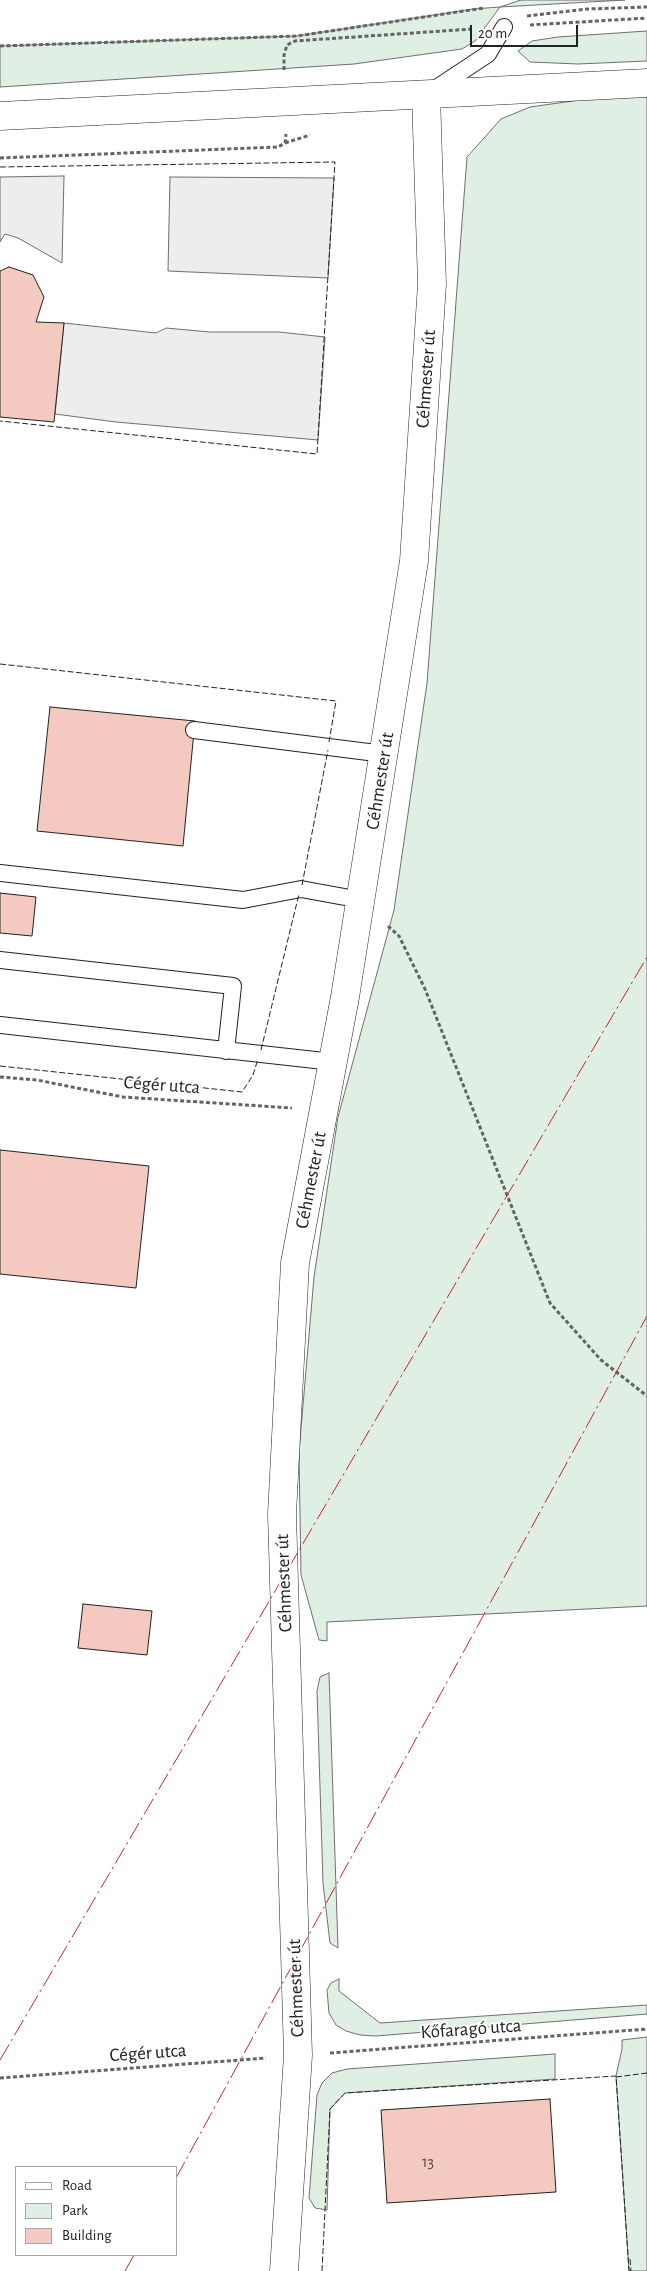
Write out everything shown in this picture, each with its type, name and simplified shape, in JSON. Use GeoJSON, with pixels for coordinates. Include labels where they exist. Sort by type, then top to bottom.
{"type":"FeatureCollection","features":[{"type":"Feature","properties":{"kind":"street"},"geometry":{"type":"LineString","coordinates":[[0,116],[647,83]]}},
{"type":"Feature","properties":{"kind":"street","name":"Céhmester út"},"geometry":{"type":"LineString","coordinates":[[284,2271],[298,2056],[282,1514],[295,1263],[361,900],[414,561],[432,284],[426,95]]}},
{"type":"Feature","properties":{"kind":"lane"},"geometry":{"type":"LineString","coordinates":[[426,95],[488,54],[506,25]]}},
{"type":"Feature","properties":{"kind":"lane"},"geometry":{"type":"LineString","coordinates":[[194,730],[384,754]]}},
{"type":"Feature","properties":{"kind":"lane"},"geometry":{"type":"LineString","coordinates":[[0,873],[243,900],[301,889],[361,900]]}},
{"type":"Feature","properties":{"kind":"lane"},"geometry":{"type":"LineString","coordinates":[[0,960],[233,986],[226,1051]]}},
{"type":"Feature","properties":{"kind":"lane"},"geometry":{"type":"LineString","coordinates":[[0,1025],[333,1062]]}},
{"type":"Feature","properties":{"kind":"path"},"geometry":{"type":"LineString","coordinates":[[0,46],[297,36],[473,8],[500,7],[506,25]]}},
{"type":"Feature","properties":{"kind":"path"},"geometry":{"type":"LineString","coordinates":[[506,25],[531,14],[587,9],[647,7]]}},
{"type":"Feature","properties":{"kind":"path"},"geometry":{"type":"LineString","coordinates":[[0,158],[278,147],[285,143],[284,55],[287,45],[295,41],[506,25],[647,18]]}},
{"type":"Feature","properties":{"kind":"path"},"geometry":{"type":"LineString","coordinates":[[361,900],[399,936],[425,989],[550,1303],[601,1360],[647,1396]]}},
{"type":"Feature","properties":{"kind":"path","name":"Cégér utca"},"geometry":{"type":"LineString","coordinates":[[0,1077],[37,1080],[123,1097],[324,1110]]}},
{"type":"Feature","properties":{"kind":"path","name":"Kőfaragó utca"},"geometry":{"type":"LineString","coordinates":[[298,2056],[647,2030]]}},
{"type":"Feature","properties":{"kind":"path","name":"Cégér utca"},"geometry":{"type":"LineString","coordinates":[[0,2078],[298,2056]]}},
{"type":"Feature","properties":{"kind":"green space"},"geometry":{"type":"Polygon","coordinates":[[[521,0],[625,0],[500,7],[521,0]]]}},
{"type":"Feature","properties":{"kind":"green space"},"geometry":{"type":"Polygon","coordinates":[[[500,7],[475,41],[462,49],[354,64],[0,87],[0,46],[297,36],[473,9],[500,7]]]}},
{"type":"Feature","properties":{"kind":"green space"},"geometry":{"type":"Polygon","coordinates":[[[647,31],[647,61],[578,64],[530,62],[518,51],[532,41],[558,37],[647,31]]]}},
{"type":"Feature","properties":{"kind":"green space"},"geometry":{"type":"Polygon","coordinates":[[[647,96],[647,1606],[327,1622],[327,1641],[319,1640],[301,1575],[299,1452],[314,1277],[338,1117],[394,910],[427,683],[467,157],[501,119],[530,107],[587,99],[647,96]]]}},
{"type":"Feature","properties":{"kind":"green space"},"geometry":{"type":"Polygon","coordinates":[[[329,1673],[338,1948],[330,1943],[323,1883],[317,1691],[320,1677],[329,1673]]]}},
{"type":"Feature","properties":{"kind":"green space"},"geometry":{"type":"Polygon","coordinates":[[[339,1979],[339,1991],[380,2023],[647,2005],[647,2014],[376,2036],[360,2035],[346,2031],[336,2025],[329,2013],[327,1990],[331,1983],[339,1979]]]}},
{"type":"Feature","properties":{"kind":"green space"},"geometry":{"type":"Polygon","coordinates":[[[647,2037],[647,2271],[629,2271],[616,2076],[622,2040],[647,2037]]]}},
{"type":"Feature","properties":{"kind":"green space"},"geometry":{"type":"Polygon","coordinates":[[[555,2054],[555,2079],[345,2093],[330,2109],[327,2210],[315,2208],[309,2198],[317,2095],[322,2083],[332,2073],[347,2069],[555,2054]]]}},
{"type":"Feature","properties":{"kind":"shaded area"},"geometry":{"type":"Polygon","coordinates":[[[64,176],[62,263],[18,238],[5,234],[0,242],[0,177],[64,176]]]}},
{"type":"Feature","properties":{"kind":"shaded area"},"geometry":{"type":"Polygon","coordinates":[[[170,177],[334,178],[328,278],[168,271],[170,177]]]}},
{"type":"Feature","properties":{"kind":"shaded area"},"geometry":{"type":"Polygon","coordinates":[[[64,323],[156,333],[166,328],[210,332],[279,332],[325,337],[318,440],[116,422],[55,414],[64,323]]]}},
{"type":"Feature","properties":{"kind":"building"},"geometry":{"type":"Polygon","coordinates":[[[9,267],[33,275],[44,297],[36,322],[64,323],[54,422],[0,417],[0,271],[9,267]]]}},
{"type":"Feature","properties":{"kind":"building"},"geometry":{"type":"Polygon","coordinates":[[[50,707],[195,721],[183,846],[37,831],[50,707]]]}},
{"type":"Feature","properties":{"kind":"building"},"geometry":{"type":"Polygon","coordinates":[[[0,893],[36,897],[32,936],[0,933],[0,893]]]}},
{"type":"Feature","properties":{"kind":"building"},"geometry":{"type":"Polygon","coordinates":[[[0,1150],[149,1166],[136,1288],[0,1274],[0,1150]]]}},
{"type":"Feature","properties":{"kind":"building"},"geometry":{"type":"Polygon","coordinates":[[[83,1604],[152,1611],[147,1655],[78,1648],[83,1604]]]}},
{"type":"Feature","properties":{"kind":"building"},"geometry":{"type":"Polygon","coordinates":[[[550,2099],[556,2192],[387,2203],[381,2110],[550,2099]]]}},
{"type":"Feature","properties":{"kind":"fence"},"geometry":{"type":"LineString","coordinates":[[0,167],[335,162],[317,454],[0,421]]}},
{"type":"Feature","properties":{"kind":"fence"},"geometry":{"type":"LineString","coordinates":[[0,664],[336,701],[329,742]]}},
{"type":"Feature","properties":{"kind":"fence"},"geometry":{"type":"LineString","coordinates":[[302,885],[328,750]]}},
{"type":"Feature","properties":{"kind":"fence"},"geometry":{"type":"LineString","coordinates":[[261,1050],[299,894]]}},
{"type":"Feature","properties":{"kind":"fence"},"geometry":{"type":"LineString","coordinates":[[0,1066],[242,1092],[253,1075],[258,1059]]}},
{"type":"Feature","properties":{"kind":"fence"},"geometry":{"type":"LineString","coordinates":[[616,2077],[647,2073]]}},
{"type":"Feature","properties":{"kind":"fence"},"geometry":{"type":"LineString","coordinates":[[322,2271],[330,2109],[345,2093],[616,2076],[629,2271]]}},
{"type":"Feature","properties":{"kind":"fence"},"geometry":{"type":"LineString","coordinates":[[630,2259],[631,2271]]}},
{"type":"Feature","properties":{"kind":"power"},"geometry":{"type":"LineString","coordinates":[[0,2060],[647,957]]}},
{"type":"Feature","properties":{"kind":"power"},"geometry":{"type":"LineString","coordinates":[[178,2174],[647,1316]]}},
{"type":"Feature","properties":{"kind":"power"},"geometry":{"type":"LineString","coordinates":[[125,2271],[133,2256]]}}]}
